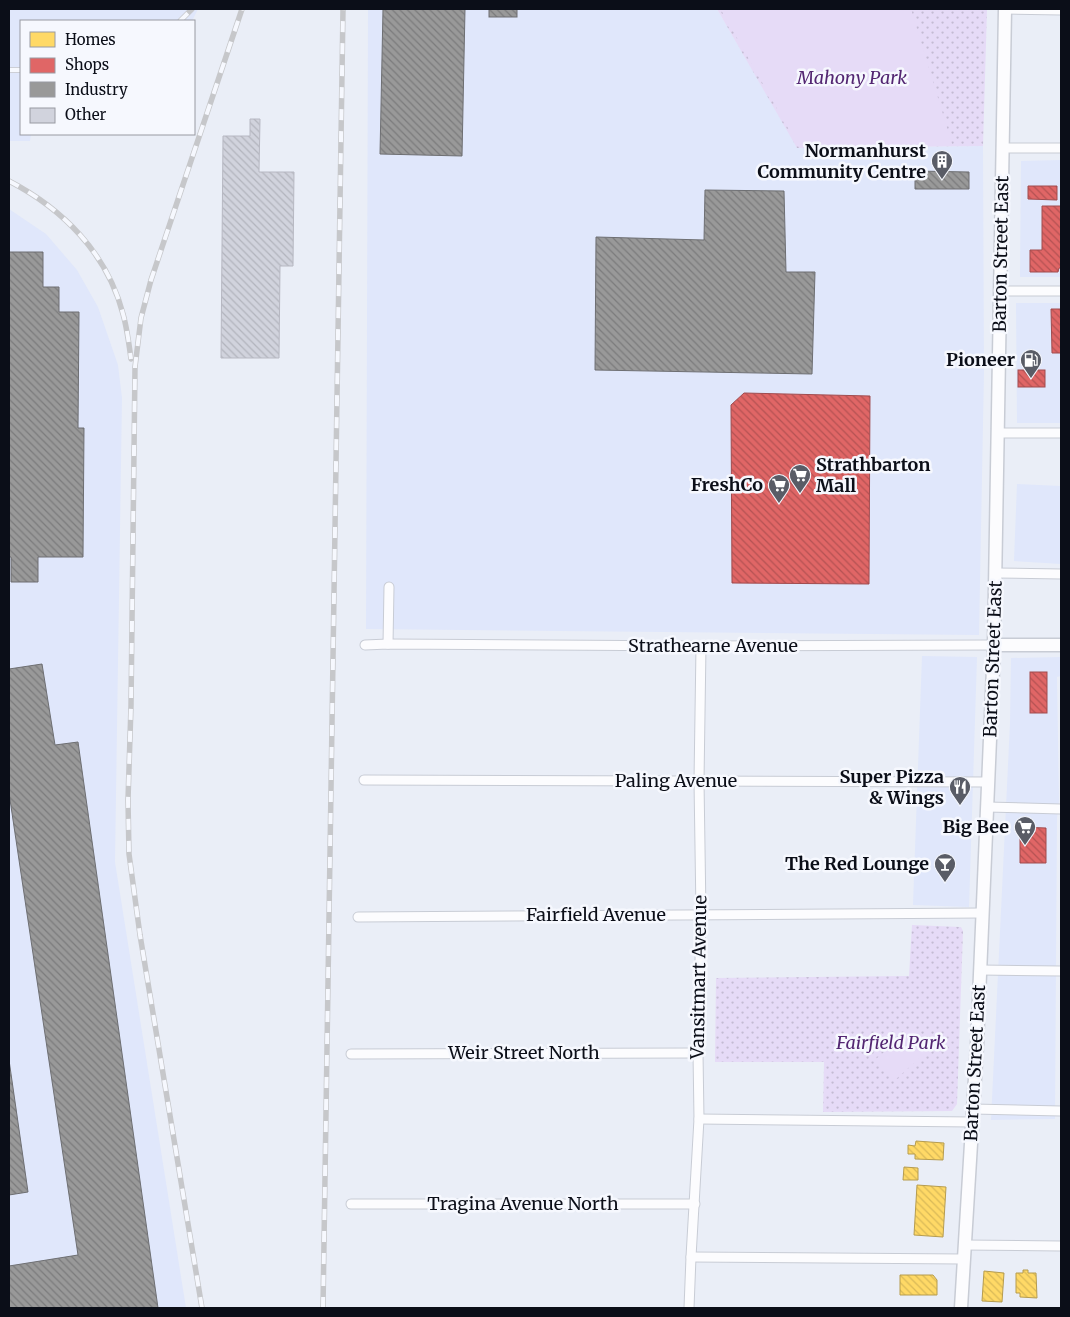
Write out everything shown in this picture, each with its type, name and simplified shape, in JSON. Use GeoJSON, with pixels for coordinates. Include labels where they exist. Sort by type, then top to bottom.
{"type":"FeatureCollection","features":[{"type":"Feature","properties":{"kind":"main road","name":"Barton Street East"},"geometry":{"type":"LineString","coordinates":[[961,1308],[973,1116],[994,645],[1005,9]]}},
{"type":"Feature","properties":{"kind":"main road","name":"Strathearne Avenue"},"geometry":{"type":"LineString","coordinates":[[994,645],[1061,645]]}},
{"type":"Feature","properties":{"kind":"street"},"geometry":{"type":"LineString","coordinates":[[1005,9],[1061,10]]}},
{"type":"Feature","properties":{"kind":"street"},"geometry":{"type":"LineString","coordinates":[[1002,148],[1061,148]]}},
{"type":"Feature","properties":{"kind":"street"},"geometry":{"type":"LineString","coordinates":[[1000,291],[1061,291]]}},
{"type":"Feature","properties":{"kind":"street"},"geometry":{"type":"LineString","coordinates":[[998,432],[1061,433]]}},
{"type":"Feature","properties":{"kind":"street"},"geometry":{"type":"LineString","coordinates":[[995,573],[1061,574]]}},
{"type":"Feature","properties":{"kind":"street"},"geometry":{"type":"LineString","coordinates":[[388,644],[390,587]]}},
{"type":"Feature","properties":{"kind":"street","name":"Strathearne Avenue"},"geometry":{"type":"LineString","coordinates":[[365,645],[994,645]]}},
{"type":"Feature","properties":{"kind":"street","name":"Vansitmart Avenue"},"geometry":{"type":"LineString","coordinates":[[690,1308],[690,1257],[695,1204],[699,1119],[701,646]]}},
{"type":"Feature","properties":{"kind":"street","name":"Paling Avenue"},"geometry":{"type":"LineString","coordinates":[[364,780],[988,782]]}},
{"type":"Feature","properties":{"kind":"street"},"geometry":{"type":"LineString","coordinates":[[987,807],[1061,808]]}},
{"type":"Feature","properties":{"kind":"street","name":"Fairfield Avenue"},"geometry":{"type":"LineString","coordinates":[[358,917],[983,913]]}},
{"type":"Feature","properties":{"kind":"street"},"geometry":{"type":"LineString","coordinates":[[980,970],[1061,971]]}},
{"type":"Feature","properties":{"kind":"street","name":"Weir Street North"},"geometry":{"type":"LineString","coordinates":[[351,1054],[698,1053]]}},
{"type":"Feature","properties":{"kind":"street"},"geometry":{"type":"LineString","coordinates":[[699,1119],[973,1116],[1061,1111]]}},
{"type":"Feature","properties":{"kind":"street","name":"Tragina Avenue North"},"geometry":{"type":"LineString","coordinates":[[351,1204],[695,1204]]}},
{"type":"Feature","properties":{"kind":"street"},"geometry":{"type":"LineString","coordinates":[[964,1245],[1061,1246]]}},
{"type":"Feature","properties":{"kind":"street"},"geometry":{"type":"LineString","coordinates":[[690,1257],[963,1259]]}},
{"type":"Feature","properties":{"kind":"shaded area"},"geometry":{"type":"Polygon","coordinates":[[[9,9],[198,9],[192,20],[20,20],[20,135],[31,135],[30,141],[9,141],[9,9]]]}},
{"type":"Feature","properties":{"kind":"shaded area"},"geometry":{"type":"Polygon","coordinates":[[[368,9],[717,9],[798,148],[983,146],[984,372],[979,635],[366,629],[368,9]]]}},
{"type":"Feature","properties":{"kind":"shaded area"},"geometry":{"type":"Polygon","coordinates":[[[1061,160],[1061,277],[1020,277],[1021,161],[1061,160]]]}},
{"type":"Feature","properties":{"kind":"shaded area"},"geometry":{"type":"Polygon","coordinates":[[[9,209],[46,234],[77,270],[98,307],[118,365],[122,398],[115,862],[186,1308],[9,1308],[9,209]]]}},
{"type":"Feature","properties":{"kind":"shaded area"},"geometry":{"type":"Polygon","coordinates":[[[1016,303],[1061,303],[1061,423],[1017,423],[1016,303]]]}},
{"type":"Feature","properties":{"kind":"shaded area"},"geometry":{"type":"Polygon","coordinates":[[[1017,484],[1061,486],[1061,564],[1014,561],[1017,484]]]}},
{"type":"Feature","properties":{"kind":"shaded area"},"geometry":{"type":"Polygon","coordinates":[[[922,656],[977,657],[969,907],[913,905],[922,656]]]}},
{"type":"Feature","properties":{"kind":"shaded area"},"geometry":{"type":"Polygon","coordinates":[[[1061,657],[1061,676],[1057,677],[1059,800],[1057,818],[1055,1119],[991,1120],[1010,723],[1011,658],[1061,657]]]}},
{"type":"Feature","properties":{"kind":"green space","name":"Mahony Park"},"geometry":{"type":"Polygon","coordinates":[[[717,9],[987,9],[983,146],[797,148],[717,9]]]}},
{"type":"Feature","properties":{"kind":"green space","name":"Mahony Park"},"geometry":{"type":"Polygon","coordinates":[[[911,9],[952,144],[797,144],[721,10],[911,9]]]}},
{"type":"Feature","properties":{"kind":"green space","name":"Fairfield Park"},"geometry":{"type":"Polygon","coordinates":[[[912,925],[961,927],[963,931],[957,1104],[952,1111],[823,1112],[824,1062],[715,1062],[716,978],[909,976],[912,925]]]}},
{"type":"Feature","properties":{"kind":"green space"},"geometry":{"type":"Polygon","coordinates":[[[914,1026],[932,1047],[895,1080],[876,1059],[914,1026]]]}},
{"type":"Feature","properties":{"kind":"building: Homes"},"geometry":{"type":"Polygon","coordinates":[[[916,1141],[944,1143],[943,1160],[915,1159],[915,1154],[908,1154],[908,1145],[915,1146],[916,1141]]]}},
{"type":"Feature","properties":{"kind":"building: Homes"},"geometry":{"type":"Polygon","coordinates":[[[904,1167],[918,1168],[918,1180],[903,1180],[904,1167]]]}},
{"type":"Feature","properties":{"kind":"building: Homes"},"geometry":{"type":"Polygon","coordinates":[[[917,1185],[946,1187],[943,1237],[914,1235],[917,1185]]]}},
{"type":"Feature","properties":{"kind":"building: Homes"},"geometry":{"type":"Polygon","coordinates":[[[1023,1270],[1028,1270],[1028,1273],[1036,1273],[1037,1298],[1020,1297],[1020,1293],[1016,1293],[1016,1273],[1023,1273],[1023,1270]]]}},
{"type":"Feature","properties":{"kind":"building: Homes"},"geometry":{"type":"Polygon","coordinates":[[[984,1271],[1004,1273],[1002,1302],[982,1301],[984,1271]]]}},
{"type":"Feature","properties":{"kind":"building: Homes"},"geometry":{"type":"Polygon","coordinates":[[[900,1275],[933,1275],[937,1280],[937,1295],[900,1295],[900,1275]]]}},
{"type":"Feature","properties":{"kind":"building: Shops"},"geometry":{"type":"Polygon","coordinates":[[[1028,186],[1057,186],[1057,200],[1028,199],[1028,186]]]}},
{"type":"Feature","properties":{"kind":"building: Shops"},"geometry":{"type":"Polygon","coordinates":[[[1042,206],[1061,206],[1061,268],[1059,268],[1058,272],[1030,272],[1030,250],[1042,250],[1042,206]]]}},
{"type":"Feature","properties":{"kind":"building: Shops"},"geometry":{"type":"Polygon","coordinates":[[[1051,309],[1061,309],[1061,353],[1052,353],[1051,309]]]}},
{"type":"Feature","properties":{"kind":"building: Shops"},"geometry":{"type":"Polygon","coordinates":[[[1018,370],[1045,370],[1045,387],[1018,387],[1018,370]]]}},
{"type":"Feature","properties":{"kind":"building: Shops","name":"Strathbarton Mall"},"geometry":{"type":"Polygon","coordinates":[[[744,393],[870,396],[869,584],[732,583],[731,405],[744,393]]]}},
{"type":"Feature","properties":{"kind":"building: Shops"},"geometry":{"type":"Polygon","coordinates":[[[1030,672],[1047,672],[1047,713],[1030,713],[1030,672]]]}},
{"type":"Feature","properties":{"kind":"building: Shops"},"geometry":{"type":"Polygon","coordinates":[[[1020,827],[1046,828],[1046,863],[1020,863],[1020,827]]]}},
{"type":"Feature","properties":{"kind":"building: Industry"},"geometry":{"type":"Polygon","coordinates":[[[383,9],[465,9],[462,156],[380,154],[383,9]]]}},
{"type":"Feature","properties":{"kind":"building: Industry"},"geometry":{"type":"Polygon","coordinates":[[[489,9],[517,9],[517,17],[489,17],[489,9]]]}},
{"type":"Feature","properties":{"kind":"building: Industry","name":"Normanhurst Community Centre"},"geometry":{"type":"Polygon","coordinates":[[[915,171],[969,172],[969,189],[915,189],[915,171]]]}},
{"type":"Feature","properties":{"kind":"building: Industry"},"geometry":{"type":"Polygon","coordinates":[[[705,190],[784,191],[786,272],[815,272],[812,374],[595,370],[596,237],[704,240],[705,190]]]}},
{"type":"Feature","properties":{"kind":"building: Industry"},"geometry":{"type":"Polygon","coordinates":[[[9,252],[43,252],[43,287],[59,287],[59,312],[79,312],[78,428],[84,428],[83,557],[38,557],[38,582],[11,582],[11,557],[9,557],[9,252]]]}},
{"type":"Feature","properties":{"kind":"building: Industry"},"geometry":{"type":"Polygon","coordinates":[[[42,664],[55,745],[78,742],[158,1308],[9,1308],[9,1266],[78,1255],[9,793],[9,669],[42,664]]]}},
{"type":"Feature","properties":{"kind":"building: Industry"},"geometry":{"type":"Polygon","coordinates":[[[9,1060],[28,1192],[9,1195],[9,1060]]]}},
{"type":"Feature","properties":{"kind":"building: Other"},"geometry":{"type":"Polygon","coordinates":[[[250,119],[260,119],[259,172],[294,172],[293,266],[280,266],[279,358],[221,358],[223,136],[250,136],[250,119]]]}},
{"type":"Feature","properties":{"kind":"railway"},"geometry":{"type":"LineString","coordinates":[[181,20],[192,9]]}},
{"type":"Feature","properties":{"kind":"railway"},"geometry":{"type":"LineString","coordinates":[[202,1308],[140,935],[129,854],[128,800],[135,367],[141,318],[151,280],[242,9]]}},
{"type":"Feature","properties":{"kind":"railway"},"geometry":{"type":"LineString","coordinates":[[323,1308],[343,9]]}},
{"type":"Feature","properties":{"kind":"railway"},"geometry":{"type":"LineString","coordinates":[[9,70],[20,70]]}},
{"type":"Feature","properties":{"kind":"railway"},"geometry":{"type":"LineString","coordinates":[[9,181],[29,192],[65,219],[94,252],[116,292],[128,336],[131,359]]}},
{"type":"Feature","properties":{"kind":"place","name":"Normanhurst Community Centre"},"geometry":{"type":"Point","coordinates":[942,180]}},
{"type":"Feature","properties":{"kind":"place","name":"Pioneer"},"geometry":{"type":"Point","coordinates":[1031,379]}},
{"type":"Feature","properties":{"kind":"place","name":"Strathbarton Mall"},"geometry":{"type":"Point","coordinates":[800,494]}},
{"type":"Feature","properties":{"kind":"place","name":"FreshCo"},"geometry":{"type":"Point","coordinates":[779,504]}},
{"type":"Feature","properties":{"kind":"place","name":"Super Pizza & Wings"},"geometry":{"type":"Point","coordinates":[960,806]}},
{"type":"Feature","properties":{"kind":"place","name":"Big Bee"},"geometry":{"type":"Point","coordinates":[1025,846]}},
{"type":"Feature","properties":{"kind":"place","name":"The Red Lounge"},"geometry":{"type":"Point","coordinates":[945,883]}}]}
